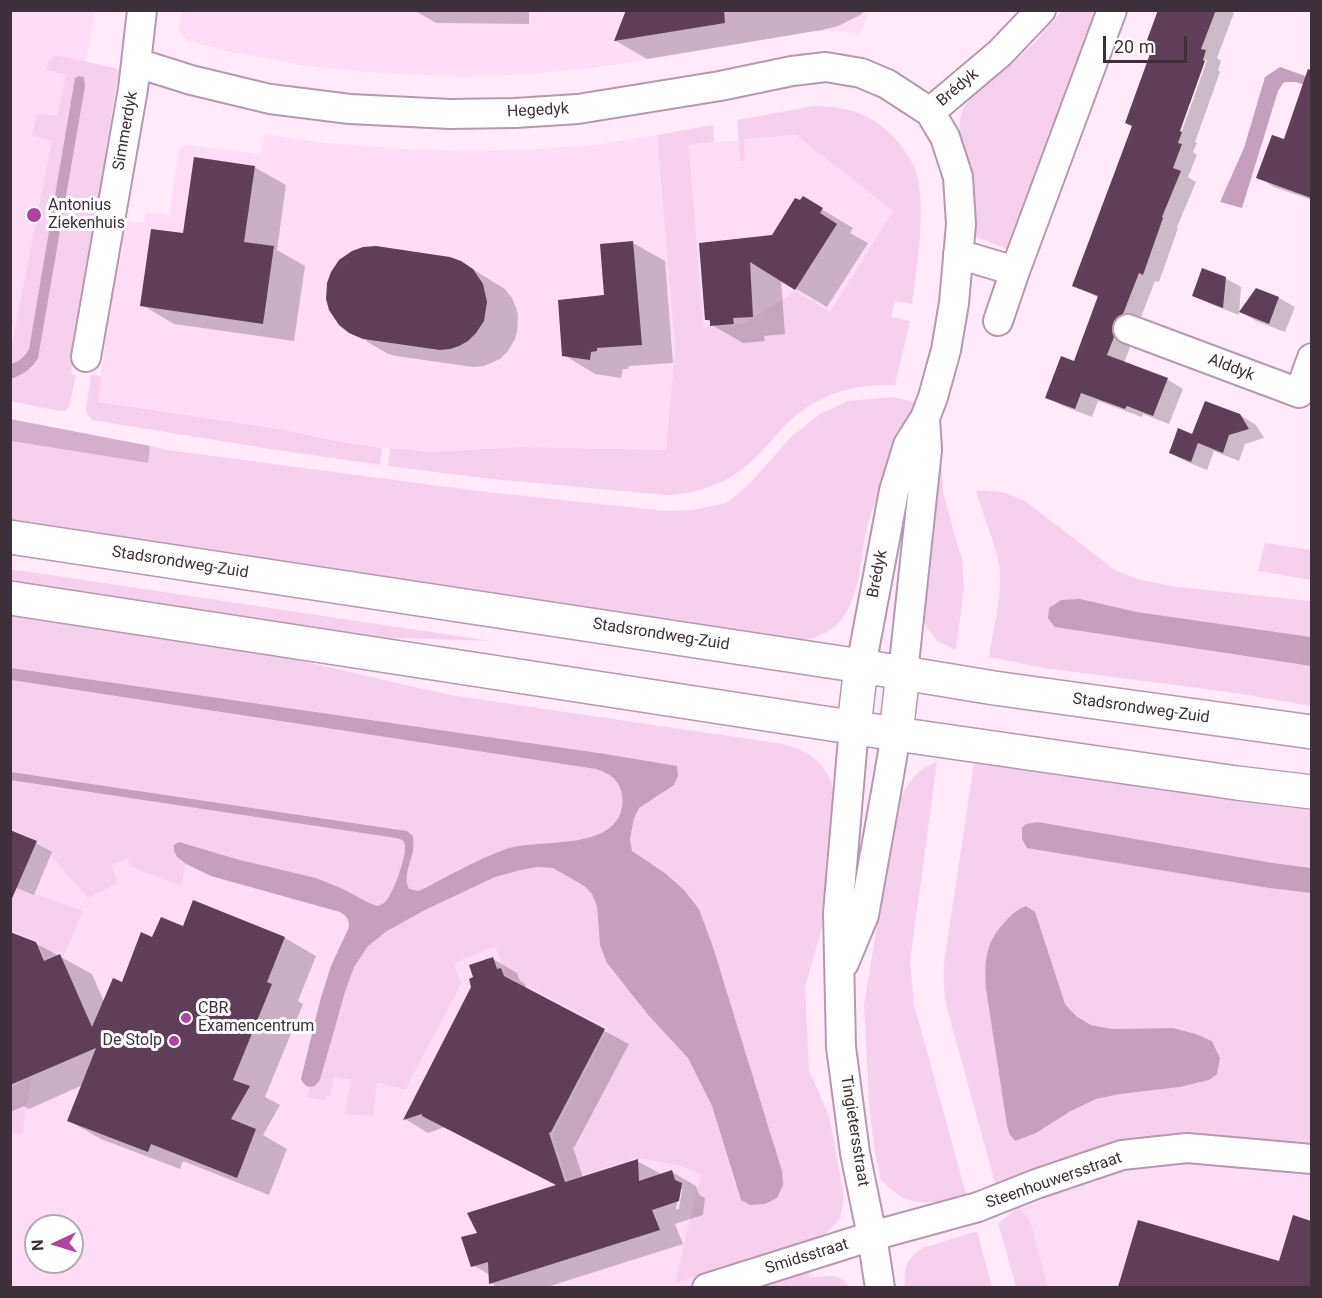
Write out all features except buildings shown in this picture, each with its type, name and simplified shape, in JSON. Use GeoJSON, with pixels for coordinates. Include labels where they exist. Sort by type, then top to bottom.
{"type":"FeatureCollection","features":[{"type":"Feature","properties":{"kind":"main road","name":"Stadsrondweg-Zuid"},"geometry":{"type":"LineString","coordinates":[[10,537],[986,687],[1311,732]]}},
{"type":"Feature","properties":{"kind":"main road"},"geometry":{"type":"LineString","coordinates":[[10,598],[896,734],[1311,792]]}},
{"type":"Feature","properties":{"kind":"main road"},"geometry":{"type":"LineString","coordinates":[[854,727],[861,666]]}},
{"type":"Feature","properties":{"kind":"main road"},"geometry":{"type":"LineString","coordinates":[[896,734],[903,673]]}},
{"type":"Feature","properties":{"kind":"street","name":"Simmerdyk"},"geometry":{"type":"LineString","coordinates":[[86,357],[137,63],[142,10]]}},
{"type":"Feature","properties":{"kind":"street","name":"Brédyk"},"geometry":{"type":"LineString","coordinates":[[861,666],[894,491],[908,445],[925,418],[946,350],[954,303],[961,224],[958,177],[945,137],[930,112],[1000,53],[1041,10]]}},
{"type":"Feature","properties":{"kind":"street"},"geometry":{"type":"LineString","coordinates":[[998,321],[1112,10]]}},
{"type":"Feature","properties":{"kind":"street","name":"Hegedyk"},"geometry":{"type":"LineString","coordinates":[[137,63],[190,80],[270,99],[350,109],[450,114],[578,109],[826,67],[861,73],[887,84],[930,112]]}},
{"type":"Feature","properties":{"kind":"street"},"geometry":{"type":"LineString","coordinates":[[958,254],[1015,271]]}},
{"type":"Feature","properties":{"kind":"street","name":"Alddyk"},"geometry":{"type":"LineString","coordinates":[[1128,329],[1299,393],[1309,369]]}},
{"type":"Feature","properties":{"kind":"street","name":"Brédyk"},"geometry":{"type":"LineString","coordinates":[[903,673],[927,450],[925,418]]}},
{"type":"Feature","properties":{"kind":"street","name":"Tingietersstraat"},"geometry":{"type":"LineString","coordinates":[[854,727],[838,913],[841,1047],[855,1153],[880,1287]]}},
{"type":"Feature","properties":{"kind":"street","name":"Tingietersstraat"},"geometry":{"type":"LineString","coordinates":[[840,973],[864,915],[896,734]]}},
{"type":"Feature","properties":{"kind":"street","name":"Steenhouwersstraat"},"geometry":{"type":"LineString","coordinates":[[872,1236],[978,1207],[1036,1184],[1122,1155],[1187,1148],[1311,1159]]}},
{"type":"Feature","properties":{"kind":"street","name":"Smidsstraat"},"geometry":{"type":"LineString","coordinates":[[707,1287],[872,1236]]}},
{"type":"Feature","properties":{"kind":"shaded area"},"geometry":{"type":"Polygon","coordinates":[[[183,10],[872,11],[869,12],[860,34],[814,31],[591,68],[463,77],[365,72],[302,65],[231,52],[189,41],[182,36],[179,26],[183,10]]]}},
{"type":"Feature","properties":{"kind":"shaded area","name":"Antonius Ziekenhuis"},"geometry":{"type":"Polygon","coordinates":[[[11,11],[96,11],[81,83],[11,372],[11,11]]]}},
{"type":"Feature","properties":{"kind":"shaded area"},"geometry":{"type":"Polygon","coordinates":[[[1062,11],[1103,11],[1010,250],[976,237],[974,182],[960,135],[960,119],[963,109],[973,95],[1015,61],[1062,11]]]}},
{"type":"Feature","properties":{"kind":"shaded area"},"geometry":{"type":"Polygon","coordinates":[[[55,55],[115,68],[120,72],[71,373],[76,376],[69,407],[65,411],[11,401],[11,379],[33,367],[76,78],[29,349],[17,362],[11,364],[11,349],[52,141],[32,135],[37,114],[57,116],[66,75],[46,70],[49,61],[55,55]]]}},
{"type":"Feature","properties":{"kind":"shaded area"},"geometry":{"type":"Polygon","coordinates":[[[1280,67],[1311,78],[1311,87],[1296,82],[1284,82],[1278,91],[1242,208],[1220,202],[1244,148],[1265,77],[1280,67]]]}},
{"type":"Feature","properties":{"kind":"shaded area"},"geometry":{"type":"Polygon","coordinates":[[[84,77],[85,86],[38,358],[27,371],[11,379],[11,364],[22,358],[29,349],[75,78],[84,77]]]}},
{"type":"Feature","properties":{"kind":"shaded area"},"geometry":{"type":"Polygon","coordinates":[[[814,106],[841,108],[864,115],[874,121],[902,147],[917,175],[921,223],[912,304],[895,301],[891,317],[910,321],[895,385],[859,387],[836,393],[814,403],[790,421],[754,459],[735,474],[714,485],[678,494],[666,495],[491,479],[388,466],[390,448],[428,452],[523,447],[666,450],[675,350],[657,135],[713,125],[714,142],[689,145],[703,327],[743,324],[796,291],[830,312],[893,211],[796,135],[744,139],[745,161],[740,161],[737,120],[814,106]]]}},
{"type":"Feature","properties":{"kind":"shaded area"},"geometry":{"type":"Polygon","coordinates":[[[265,134],[325,143],[464,151],[595,145],[657,135],[675,350],[666,450],[523,447],[428,452],[382,448],[279,429],[97,402],[123,220],[144,223],[146,212],[169,215],[179,148],[188,145],[260,154],[265,134]]]}},
{"type":"Feature","properties":{"kind":"shaded area"},"geometry":{"type":"Polygon","coordinates":[[[796,135],[893,211],[830,312],[796,292],[743,324],[703,327],[689,145],[738,140],[740,161],[744,161],[744,139],[796,135]]]}},
{"type":"Feature","properties":{"kind":"shaded area"},"geometry":{"type":"Polygon","coordinates":[[[91,375],[101,376],[98,402],[279,429],[382,448],[380,465],[92,420],[86,410],[91,375]]]}},
{"type":"Feature","properties":{"kind":"shaded area"},"geometry":{"type":"Polygon","coordinates":[[[892,397],[914,402],[870,518],[850,606],[836,626],[802,641],[11,526],[10,441],[147,463],[150,446],[478,491],[666,511],[692,510],[727,503],[751,482],[792,436],[820,414],[848,401],[892,397]]]}},
{"type":"Feature","properties":{"kind":"shaded area"},"geometry":{"type":"Polygon","coordinates":[[[10,419],[150,446],[148,463],[11,441],[10,419]]]}},
{"type":"Feature","properties":{"kind":"shaded area"},"geometry":{"type":"Polygon","coordinates":[[[933,458],[941,460],[943,493],[962,560],[964,587],[956,650],[937,641],[923,622],[916,597],[933,458]]]}},
{"type":"Feature","properties":{"kind":"shaded area"},"geometry":{"type":"Polygon","coordinates":[[[976,490],[1002,492],[1025,501],[1115,570],[1140,580],[1178,587],[1311,601],[1311,637],[1137,612],[1080,599],[1206,650],[1311,666],[1311,706],[1236,693],[1044,668],[989,657],[999,599],[1000,576],[995,547],[976,490]]]}},
{"type":"Feature","properties":{"kind":"shaded area"},"geometry":{"type":"Polygon","coordinates":[[[1265,543],[1311,550],[1311,580],[1258,571],[1265,543]]]}},
{"type":"Feature","properties":{"kind":"shaded area"},"geometry":{"type":"Polygon","coordinates":[[[10,569],[491,641],[308,635],[11,588],[10,569]]]}},
{"type":"Feature","properties":{"kind":"shaded area"},"geometry":{"type":"Polygon","coordinates":[[[1080,599],[1137,612],[1311,637],[1311,666],[1055,627],[1048,618],[1049,608],[1061,600],[1080,599]]]}},
{"type":"Feature","properties":{"kind":"shaded area"},"geometry":{"type":"Polygon","coordinates":[[[10,615],[280,656],[450,695],[783,744],[813,757],[820,763],[830,779],[836,801],[825,917],[805,987],[809,1070],[829,1116],[844,1197],[840,1219],[826,1234],[675,1283],[701,1174],[678,1165],[635,1158],[567,1180],[553,1134],[608,1028],[506,975],[495,946],[454,963],[461,984],[405,1090],[377,1082],[373,1116],[345,1114],[351,1080],[334,1077],[330,1096],[327,1096],[325,1100],[308,1097],[309,1087],[315,1086],[320,1080],[354,967],[368,946],[387,931],[425,910],[495,877],[538,867],[553,868],[592,894],[597,905],[600,945],[607,963],[649,1016],[688,1058],[712,1106],[741,1200],[750,1205],[765,1204],[782,1171],[713,947],[699,909],[684,890],[665,873],[633,852],[631,830],[638,809],[674,785],[599,753],[11,668],[10,615]]]}},
{"type":"Feature","properties":{"kind":"shaded area"},"geometry":{"type":"Polygon","coordinates":[[[11,668],[677,766],[678,776],[674,785],[639,808],[634,818],[630,839],[632,851],[665,873],[684,890],[699,909],[713,947],[782,1171],[783,1185],[777,1198],[765,1204],[750,1205],[741,1200],[712,1106],[688,1058],[649,1016],[607,963],[600,945],[597,906],[592,894],[584,886],[553,868],[537,867],[495,877],[425,910],[387,931],[368,946],[354,967],[345,992],[320,1080],[315,1086],[308,1087],[301,1079],[331,966],[349,927],[347,918],[340,912],[211,876],[177,857],[174,845],[179,842],[240,860],[316,878],[378,906],[389,897],[396,882],[404,854],[404,842],[396,838],[10,780],[11,772],[407,831],[413,836],[413,851],[407,884],[409,889],[419,891],[472,863],[506,849],[574,841],[606,831],[617,821],[622,806],[620,789],[611,776],[596,769],[11,680],[11,668]]]}},
{"type":"Feature","properties":{"kind":"shaded area"},"geometry":{"type":"Polygon","coordinates":[[[11,673],[609,761],[787,1174],[816,1287],[11,1288],[11,673]]]}},
{"type":"Feature","properties":{"kind":"shaded area"},"geometry":{"type":"Polygon","coordinates":[[[10,680],[596,769],[614,778],[621,792],[622,806],[617,821],[606,831],[573,841],[506,849],[472,863],[419,892],[409,889],[407,884],[408,868],[414,848],[397,829],[11,772],[10,680]]]}},
{"type":"Feature","properties":{"kind":"shaded area"},"geometry":{"type":"Polygon","coordinates":[[[937,762],[910,962],[914,1004],[966,1194],[941,1201],[916,1202],[900,1196],[881,1180],[874,1147],[869,1102],[864,1004],[897,806],[908,785],[917,774],[937,762]]]}},
{"type":"Feature","properties":{"kind":"shaded area"},"geometry":{"type":"Polygon","coordinates":[[[974,763],[1311,806],[1311,868],[1038,822],[1022,827],[1022,839],[1269,888],[1311,893],[1311,1142],[1213,1137],[1079,1156],[995,1183],[948,1012],[944,988],[944,963],[974,763]],[[986,989],[1007,1126],[1069,1112],[1096,1099],[1180,1087],[1209,1080],[1220,1058],[1212,1041],[1173,1028],[1112,1029],[1091,1025],[1076,1016],[1065,1004],[1059,989],[986,989]]]}},
{"type":"Feature","properties":{"kind":"shaded area"},"geometry":{"type":"Polygon","coordinates":[[[10,780],[396,838],[404,842],[404,854],[400,872],[389,897],[378,906],[343,889],[179,842],[174,845],[175,851],[186,864],[181,886],[131,867],[127,859],[111,865],[118,883],[88,898],[38,841],[11,829],[10,780]]]}},
{"type":"Feature","properties":{"kind":"shaded area"},"geometry":{"type":"Polygon","coordinates":[[[1038,822],[1311,868],[1311,893],[1027,848],[1022,839],[1022,827],[1038,822]]]}},
{"type":"Feature","properties":{"kind":"shaded area"},"geometry":{"type":"Polygon","coordinates":[[[10,885],[83,911],[63,957],[61,951],[45,958],[38,941],[11,932],[10,885]]]}},
{"type":"Feature","properties":{"kind":"shaded area"},"geometry":{"type":"Polygon","coordinates":[[[1026,906],[1035,912],[1065,1004],[1076,1016],[1091,1025],[1112,1029],[1173,1028],[1196,1034],[1212,1041],[1220,1058],[1217,1074],[1209,1080],[1180,1087],[1096,1099],[1069,1112],[1036,1133],[1015,1141],[1007,1126],[986,989],[986,970],[989,946],[997,931],[1011,915],[1026,906]]]}},
{"type":"Feature","properties":{"kind":"shaded area"},"geometry":{"type":"Polygon","coordinates":[[[31,1078],[22,1135],[11,1133],[11,1087],[31,1078]]]}},
{"type":"Feature","properties":{"kind":"shaded area"},"geometry":{"type":"Polygon","coordinates":[[[1311,1084],[1311,1287],[1030,1287],[993,1162],[1311,1084]]]}},
{"type":"Feature","properties":{"kind":"shaded area"},"geometry":{"type":"Polygon","coordinates":[[[1020,1208],[1030,1221],[1048,1287],[1016,1287],[998,1223],[1020,1208]]]}},
{"type":"Feature","properties":{"kind":"shaded area"},"geometry":{"type":"Polygon","coordinates":[[[977,1231],[992,1287],[905,1287],[907,1264],[917,1252],[977,1231]]]}},
{"type":"Feature","properties":{"kind":"shaded area"},"geometry":{"type":"Polygon","coordinates":[[[806,1270],[810,1278],[837,1277],[850,1287],[761,1288],[806,1270]]]}},
{"type":"Feature","properties":{"kind":"place","name":"Antonius Ziekenhuis"},"geometry":{"type":"Point","coordinates":[34,215]}},
{"type":"Feature","properties":{"kind":"place","name":"CBR Examencentrum"},"geometry":{"type":"Point","coordinates":[186,1018]}},
{"type":"Feature","properties":{"kind":"place","name":"De Stolp"},"geometry":{"type":"Point","coordinates":[174,1041]}}]}
